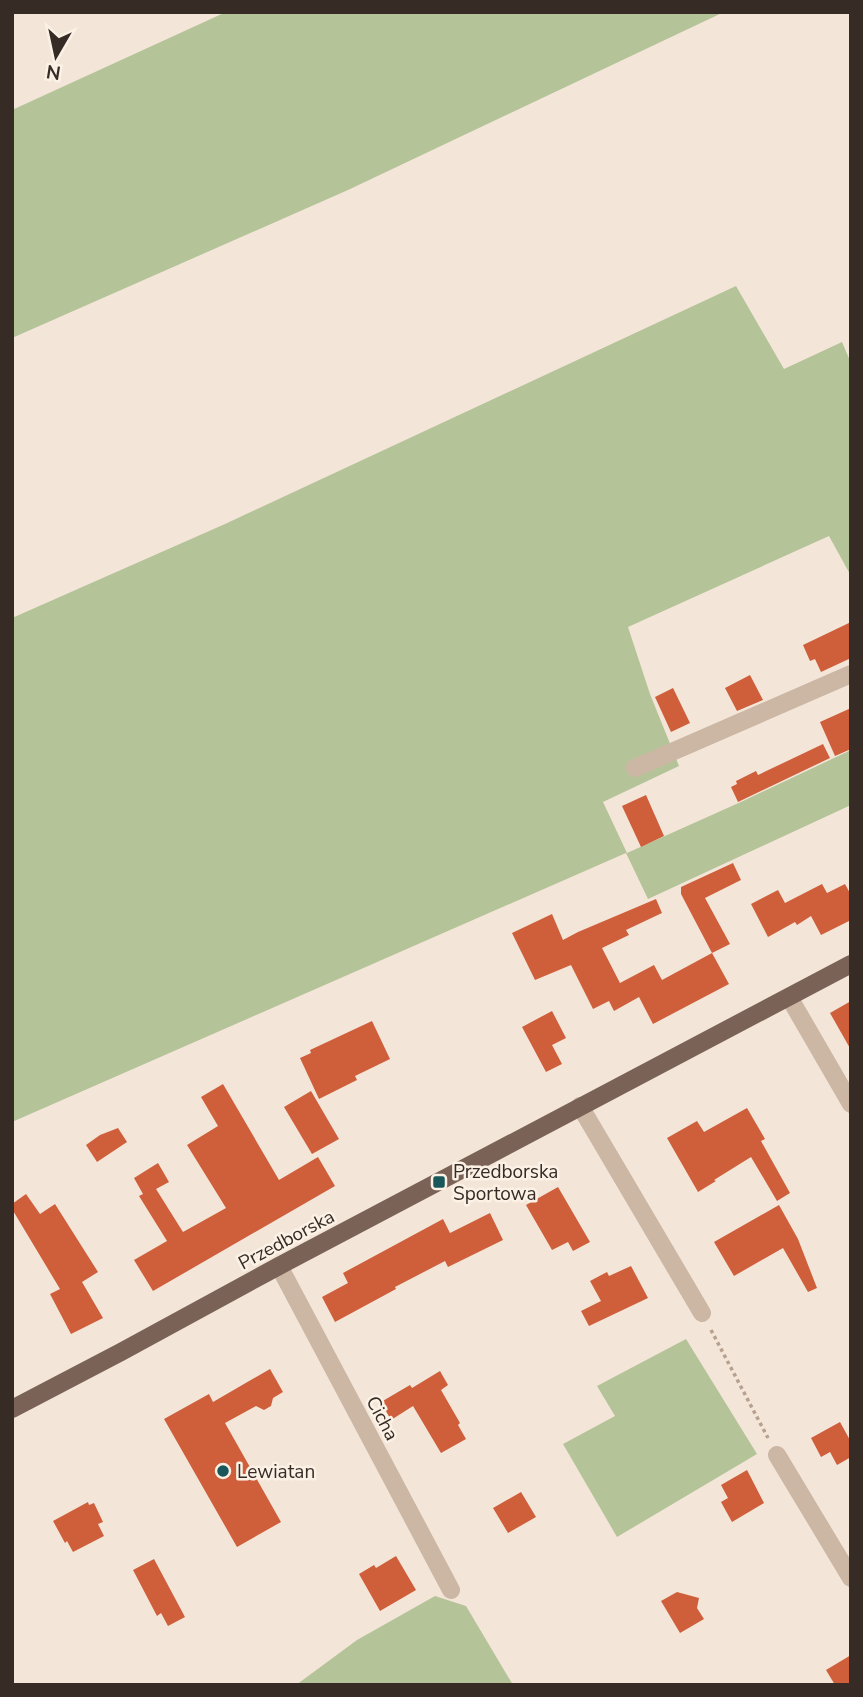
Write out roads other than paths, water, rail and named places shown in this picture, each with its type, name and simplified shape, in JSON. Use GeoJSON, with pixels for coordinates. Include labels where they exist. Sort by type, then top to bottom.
{"type":"FeatureCollection","features":[{"type":"Feature","properties":{"kind":"main road","name":"Przedborska"},"geometry":{"type":"LineString","coordinates":[[12,1409],[851,964]]}},
{"type":"Feature","properties":{"kind":"street"},"geometry":{"type":"LineString","coordinates":[[635,768],[851,674]]}},
{"type":"Feature","properties":{"kind":"street"},"geometry":{"type":"LineString","coordinates":[[789,997],[851,1104]]}},
{"type":"Feature","properties":{"kind":"street"},"geometry":{"type":"LineString","coordinates":[[580,1106],[702,1313]]}},
{"type":"Feature","properties":{"kind":"street","name":"Cicha"},"geometry":{"type":"LineString","coordinates":[[278,1266],[451,1590]]}},
{"type":"Feature","properties":{"kind":"street"},"geometry":{"type":"LineString","coordinates":[[777,1455],[851,1578]]}},
{"type":"Feature","properties":{"kind":"place","name":"Przedborska Sportowa"},"geometry":{"type":"Point","coordinates":[439,1182]}},
{"type":"Feature","properties":{"kind":"place","name":"Lewiatan"},"geometry":{"type":"Point","coordinates":[223,1471]}}]}
